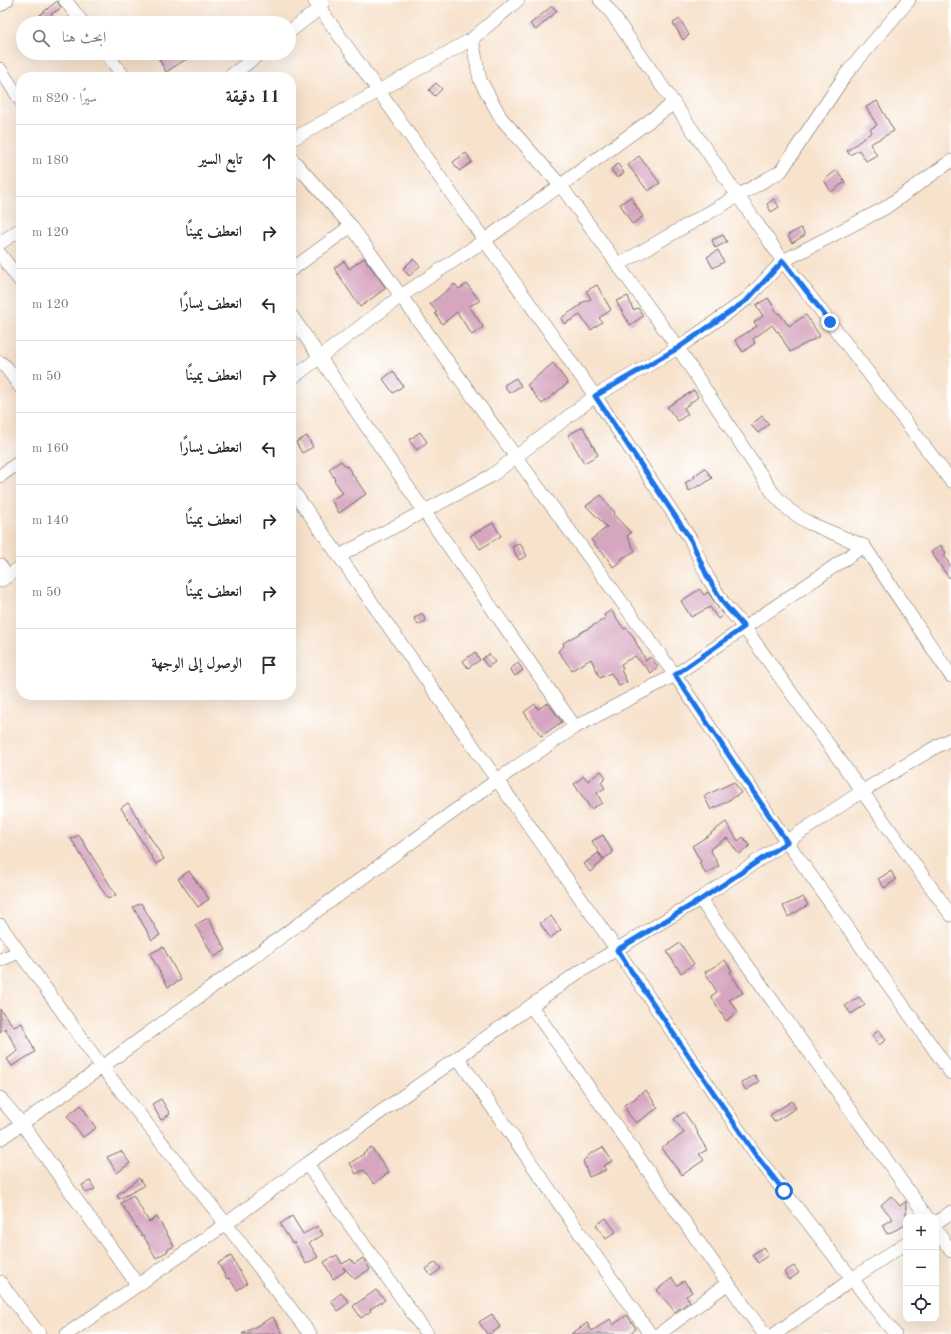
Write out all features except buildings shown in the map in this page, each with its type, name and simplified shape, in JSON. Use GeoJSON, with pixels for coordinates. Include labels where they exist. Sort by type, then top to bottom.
{"type":"FeatureCollection","features":[{"type":"Feature","properties":{"kind":"street"},"geometry":{"type":"LineString","coordinates":[[0,5],[7,0]]}},
{"type":"Feature","properties":{"kind":"street"},"geometry":{"type":"LineString","coordinates":[[65,0],[78,16]]}},
{"type":"Feature","properties":{"kind":"street"},"geometry":{"type":"LineString","coordinates":[[296,137],[472,39],[518,0]]}},
{"type":"Feature","properties":{"kind":"street"},"geometry":{"type":"LineString","coordinates":[[600,0],[608,8],[783,261],[951,481]]}},
{"type":"Feature","properties":{"kind":"street"},"geometry":{"type":"LineString","coordinates":[[618,265],[781,171],[846,74],[909,0]]}},
{"type":"Feature","properties":{"kind":"street"},"geometry":{"type":"LineString","coordinates":[[296,25],[320,3],[379,90],[595,396],[691,540],[707,576],[724,604],[744,627],[861,792],[951,915]]}},
{"type":"Feature","properties":{"kind":"street"},"geometry":{"type":"LineString","coordinates":[[472,39],[480,80],[501,118],[562,186],[678,348],[773,493],[789,510],[810,523],[864,546],[951,676]]}},
{"type":"Feature","properties":{"kind":"street"},"geometry":{"type":"LineString","coordinates":[[111,60],[120,72]]}},
{"type":"Feature","properties":{"kind":"street"},"geometry":{"type":"LineString","coordinates":[[236,72],[252,60]]}},
{"type":"Feature","properties":{"kind":"street"},"geometry":{"type":"LineString","coordinates":[[0,69],[16,93]]}},
{"type":"Feature","properties":{"kind":"street"},"geometry":{"type":"LineString","coordinates":[[296,375],[401,296],[562,186],[674,103]]}},
{"type":"Feature","properties":{"kind":"street"},"geometry":{"type":"LineString","coordinates":[[339,556],[491,476],[595,396],[678,348],[747,300],[783,261],[885,208],[951,161]]}},
{"type":"Feature","properties":{"kind":"street"},"geometry":{"type":"LineString","coordinates":[[296,164],[351,226],[516,457],[675,675],[787,842],[951,1073]]}},
{"type":"Feature","properties":{"kind":"street"},"geometry":{"type":"LineString","coordinates":[[296,266],[351,226]]}},
{"type":"Feature","properties":{"kind":"street"},"geometry":{"type":"LineString","coordinates":[[0,243],[16,232]]}},
{"type":"Feature","properties":{"kind":"street"},"geometry":{"type":"LineString","coordinates":[[0,254],[16,275]]}},
{"type":"Feature","properties":{"kind":"street"},"geometry":{"type":"LineString","coordinates":[[296,322],[424,511],[575,726]]}},
{"type":"Feature","properties":{"kind":"street"},"geometry":{"type":"LineString","coordinates":[[0,362],[6,367],[16,381]]}},
{"type":"Feature","properties":{"kind":"street"},"geometry":{"type":"LineString","coordinates":[[0,476],[16,465]]}},
{"type":"Feature","properties":{"kind":"street"},"geometry":{"type":"LineString","coordinates":[[296,495],[617,950],[755,1154],[894,1334]]}},
{"type":"Feature","properties":{"kind":"street"},"geometry":{"type":"LineString","coordinates":[[0,1139],[102,1067],[497,780],[575,726],[675,675],[864,546]]}},
{"type":"Feature","properties":{"kind":"street"},"geometry":{"type":"LineString","coordinates":[[0,565],[4,579],[16,571]]}},
{"type":"Feature","properties":{"kind":"street"},"geometry":{"type":"LineString","coordinates":[[939,744],[951,732]]}},
{"type":"Feature","properties":{"kind":"street"},"geometry":{"type":"LineString","coordinates":[[66,1334],[84,1329],[137,1284],[226,1224],[307,1164],[576,974],[700,900],[861,792],[939,744],[951,739]]}},
{"type":"Feature","properties":{"kind":"street"},"geometry":{"type":"LineString","coordinates":[[700,900],[925,1214]]}},
{"type":"Feature","properties":{"kind":"street"},"geometry":{"type":"LineString","coordinates":[[0,925],[102,1067],[226,1224],[310,1334]]}},
{"type":"Feature","properties":{"kind":"street"},"geometry":{"type":"LineString","coordinates":[[0,960],[19,952]]}},
{"type":"Feature","properties":{"kind":"street"},"geometry":{"type":"LineString","coordinates":[[531,1006],[764,1334]]}},
{"type":"Feature","properties":{"kind":"street"},"geometry":{"type":"LineString","coordinates":[[458,1058],[650,1334]]}},
{"type":"Feature","properties":{"kind":"street"},"geometry":{"type":"LineString","coordinates":[[0,1098],[22,1124],[137,1284]]}},
{"type":"Feature","properties":{"kind":"street"},"geometry":{"type":"LineString","coordinates":[[307,1164],[427,1334]]}},
{"type":"Feature","properties":{"kind":"street"},"geometry":{"type":"LineString","coordinates":[[939,1221],[951,1212]]}},
{"type":"Feature","properties":{"kind":"street"},"geometry":{"type":"LineString","coordinates":[[939,1234],[951,1251]]}},
{"type":"Feature","properties":{"kind":"street"},"geometry":{"type":"LineString","coordinates":[[775,1334],[903,1245]]}},
{"type":"Feature","properties":{"kind":"street"},"geometry":{"type":"LineString","coordinates":[[0,1282],[39,1334]]}},
{"type":"Feature","properties":{"kind":"street"},"geometry":{"type":"LineString","coordinates":[[659,1334],[728,1283]]}},
{"type":"Feature","properties":{"kind":"route"},"geometry":{"type":"LineString","coordinates":[[784,1191],[755,1154],[617,950],[700,900],[787,842],[675,675],[744,627],[724,604],[707,576],[691,540],[595,396],[678,348],[747,300],[783,261],[830,322]]}}]}
